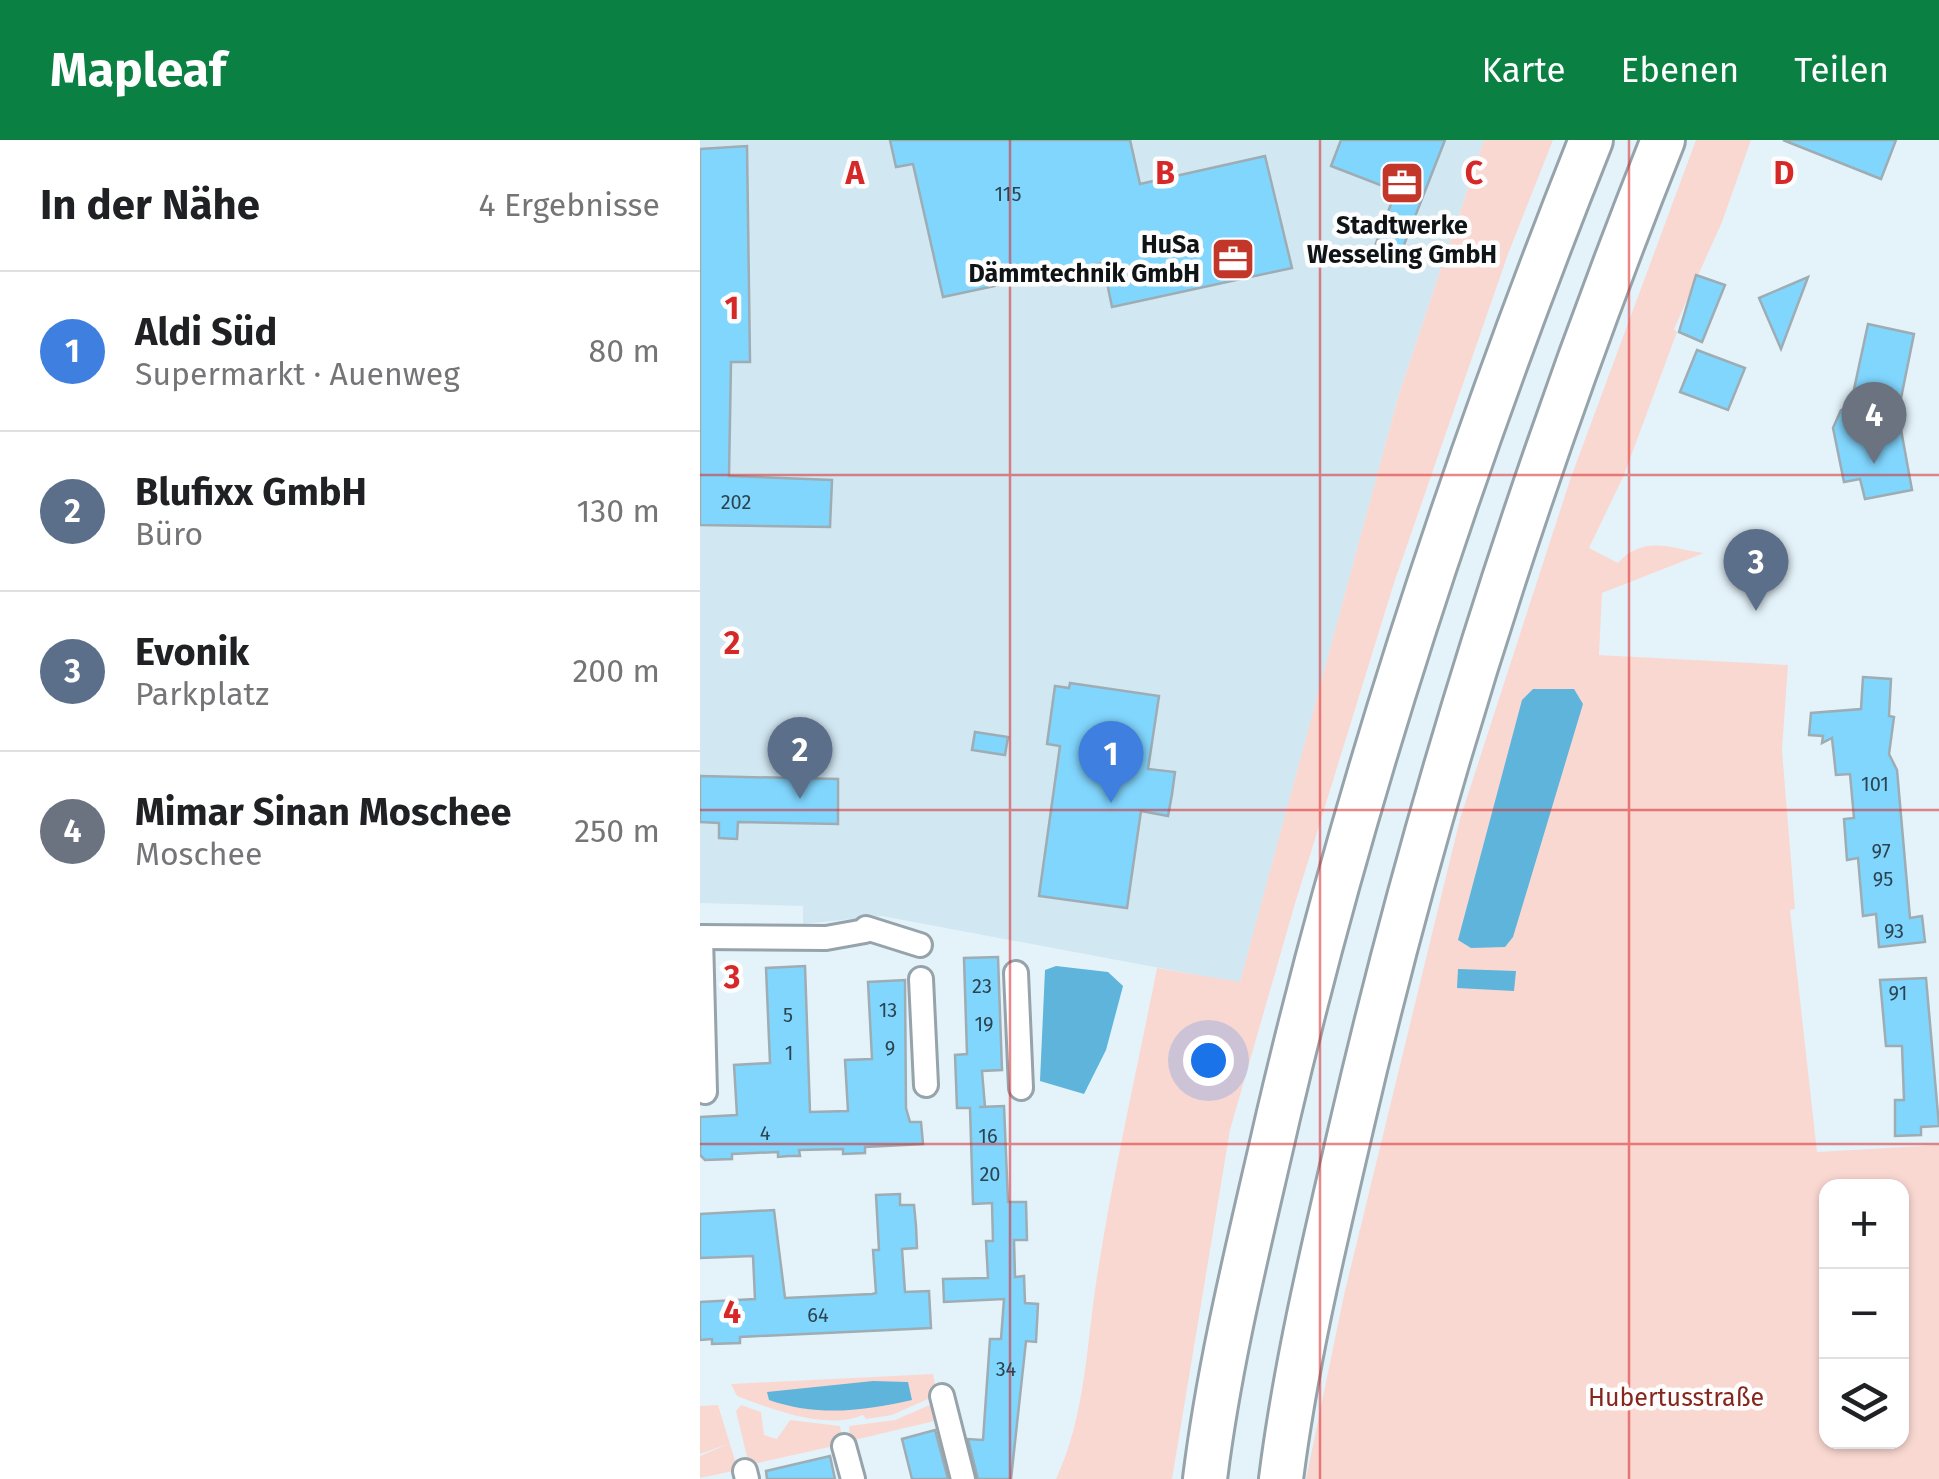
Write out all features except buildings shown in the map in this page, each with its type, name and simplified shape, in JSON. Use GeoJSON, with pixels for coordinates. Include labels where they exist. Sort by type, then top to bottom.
{"type":"FeatureCollection","features":[{"type":"Feature","properties":{"kind":"highway"},"geometry":{"type":"LineString","coordinates":[[1205,1479],[1252,1229],[1316,957],[1428,582],[1536,276],[1591,140]]}},
{"type":"Feature","properties":{"kind":"highway"},"geometry":{"type":"LineString","coordinates":[[1280,1479],[1333,1206],[1385,980],[1436,790],[1502,576],[1598,302],[1663,140]]}},
{"type":"Feature","properties":{"kind":"street"},"geometry":{"type":"LineString","coordinates":[[705,1092],[700,937],[826,938],[865,929],[920,945]]}},
{"type":"Feature","properties":{"kind":"street"},"geometry":{"type":"LineString","coordinates":[[1016,974],[1020,1088]]}},
{"type":"Feature","properties":{"kind":"street"},"geometry":{"type":"LineString","coordinates":[[921,978],[926,1085]]}},
{"type":"Feature","properties":{"kind":"street"},"geometry":{"type":"LineString","coordinates":[[942,1396],[963,1479]]}},
{"type":"Feature","properties":{"kind":"street"},"geometry":{"type":"LineString","coordinates":[[844,1446],[853,1479]]}},
{"type":"Feature","properties":{"kind":"shaded area"},"geometry":{"type":"Polygon","coordinates":[[[700,140],[1484,140],[1399,394],[1240,983],[882,916],[803,924],[803,906],[700,903],[700,140]]]}},
{"type":"Feature","properties":{"kind":"green space"},"geometry":{"type":"Polygon","coordinates":[[[1484,140],[1553,140],[1508,254],[1394,583],[1230,1130],[1172,1479],[1056,1479],[1079,1405],[1103,1238],[1157,968],[1240,982],[1399,394],[1484,140]]]}},
{"type":"Feature","properties":{"kind":"green space","name":"Hubertusstraße"},"geometry":{"type":"Polygon","coordinates":[[[1696,140],[1751,140],[1722,222],[1674,329],[1677,332],[1624,475],[1589,548],[1618,563],[1648,546],[1704,553],[1602,593],[1599,655],[1788,665],[1782,750],[1795,909],[1790,910],[1817,1152],[1939,1145],[1939,1479],[1306,1479],[1344,1295],[1460,819],[1570,480],[1696,140]]]}},
{"type":"Feature","properties":{"kind":"green space"},"geometry":{"type":"Polygon","coordinates":[[[933,1374],[937,1395],[892,1415],[866,1419],[863,1415],[818,1420],[785,1413],[737,1396],[731,1384],[933,1374]]]}},
{"type":"Feature","properties":{"kind":"green space"},"geometry":{"type":"Polygon","coordinates":[[[939,1401],[943,1419],[850,1441],[849,1426],[895,1420],[939,1401]]]}},
{"type":"Feature","properties":{"kind":"green space"},"geometry":{"type":"Polygon","coordinates":[[[718,1405],[738,1470],[700,1478],[700,1456],[728,1444],[700,1454],[700,1406],[718,1405]]]}},
{"type":"Feature","properties":{"kind":"green space"},"geometry":{"type":"Polygon","coordinates":[[[741,1405],[761,1412],[764,1435],[777,1439],[790,1420],[840,1426],[843,1444],[749,1465],[736,1411],[741,1405]]]}},
{"type":"Feature","properties":{"kind":"water"},"geometry":{"type":"Polygon","coordinates":[[[1533,689],[1574,689],[1583,704],[1513,937],[1505,947],[1471,948],[1458,940],[1522,700],[1533,689]]]}},
{"type":"Feature","properties":{"kind":"water"},"geometry":{"type":"Polygon","coordinates":[[[1056,966],[1108,972],[1123,986],[1106,1050],[1084,1094],[1040,1081],[1045,970],[1056,966]]]}},
{"type":"Feature","properties":{"kind":"water"},"geometry":{"type":"Polygon","coordinates":[[[1458,969],[1516,971],[1514,991],[1457,988],[1458,969]]]}},
{"type":"Feature","properties":{"kind":"water"},"geometry":{"type":"Polygon","coordinates":[[[873,1381],[908,1382],[912,1400],[823,1410],[769,1400],[767,1392],[873,1381]]]}},
{"type":"Feature","properties":{"kind":"place","name":"Stadtwerke Wesseling GmbH"},"geometry":{"type":"Point","coordinates":[1402,183]}},
{"type":"Feature","properties":{"kind":"place","name":"HuSa Dämmtechnik GmbH"},"geometry":{"type":"Point","coordinates":[1233,259]}},
{"type":"Feature","properties":{"kind":"place","name":"Mimar Sinan Moschee"},"geometry":{"type":"Point","coordinates":[1874,464]}},
{"type":"Feature","properties":{"kind":"place","name":"Evonik"},"geometry":{"type":"Point","coordinates":[1756,611]}},
{"type":"Feature","properties":{"kind":"place","name":"Blufixx GmbH"},"geometry":{"type":"Point","coordinates":[800,799]}},
{"type":"Feature","properties":{"kind":"place","name":"Aldi Süd"},"geometry":{"type":"Point","coordinates":[1111,803]}}]}
